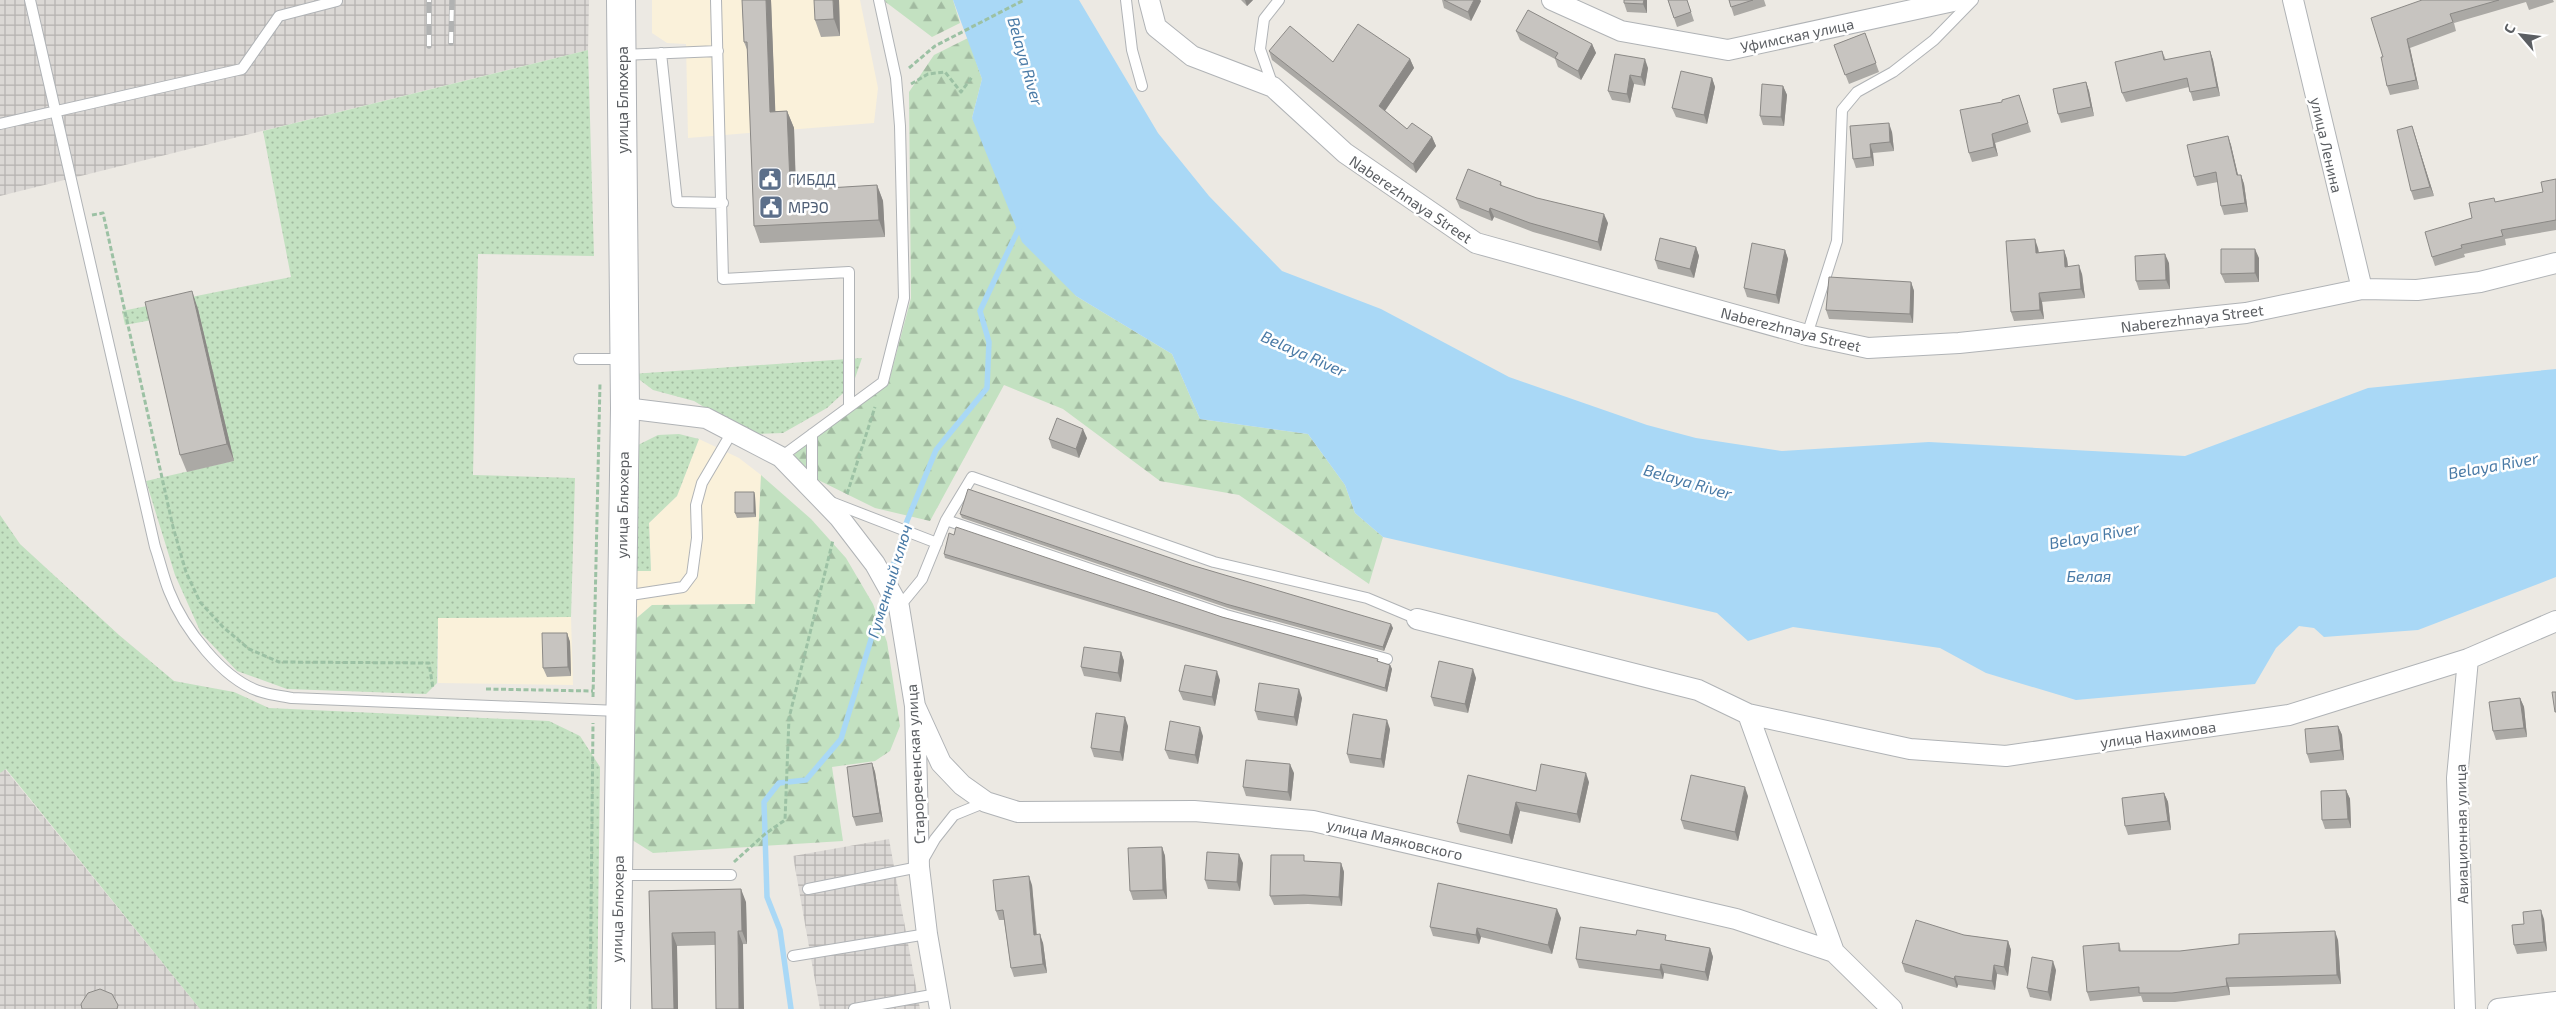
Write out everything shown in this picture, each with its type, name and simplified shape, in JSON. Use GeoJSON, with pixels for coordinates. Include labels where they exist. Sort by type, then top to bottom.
{"type":"FeatureCollection","features":[{"type":"Feature","properties":{"kind":"main road","name":"улица Блюхера"},"geometry":{"type":"LineString","coordinates":[[616,1009],[618,875],[606,711],[620,596],[625,408],[612,359],[621,0]]}},
{"type":"Feature","properties":{"kind":"street","name":"Naberezhnaya Street"},"geometry":{"type":"LineString","coordinates":[[1149,0],[1156,27],[1192,56],[1273,87],[1345,153],[1476,243],[1806,335],[1868,348],[1959,344],[2246,313],[2362,289],[2416,290],[2480,282],[2556,263]]}},
{"type":"Feature","properties":{"kind":"street","name":"Уфимская улица"},"geometry":{"type":"LineString","coordinates":[[1552,0],[1621,30],[1728,50],[1958,0]]}},
{"type":"Feature","properties":{"kind":"street","name":"улица Ленина"},"geometry":{"type":"LineString","coordinates":[[2293,0],[2362,289]]}},
{"type":"Feature","properties":{"kind":"street","name":"Старореченская улица"},"geometry":{"type":"LineString","coordinates":[[625,408],[706,418],[781,457],[817,494],[841,512],[875,564],[899,607],[915,706],[920,867],[927,934],[939,1001]]}},
{"type":"Feature","properties":{"kind":"street","name":"улица Нахимова"},"geometry":{"type":"LineString","coordinates":[[1417,619],[1698,690],[1748,714],[1910,749],[2006,756],[2289,715],[2468,659],[2556,621]]}},
{"type":"Feature","properties":{"kind":"street","name":"Авиационная улица"},"geometry":{"type":"LineString","coordinates":[[2465,1009],[2457,778],[2468,659]]}},
{"type":"Feature","properties":{"kind":"street","name":"улица Маяковского"},"geometry":{"type":"LineString","coordinates":[[915,706],[941,763],[962,785],[986,802],[1018,812],[1194,811],[1312,821],[1736,919],[1834,952],[1892,1009]]}},
{"type":"Feature","properties":{"kind":"street"},"geometry":{"type":"LineString","coordinates":[[1748,714],[1834,952]]}},
{"type":"Feature","properties":{"kind":"street"},"geometry":{"type":"LineString","coordinates":[[2498,1009],[2556,1002]]}},
{"type":"Feature","properties":{"kind":"lane"},"geometry":{"type":"LineString","coordinates":[[30,0],[54,112],[156,547],[169,592],[195,636],[211,658],[234,678],[260,692],[292,698],[606,711]]}},
{"type":"Feature","properties":{"kind":"lane"},"geometry":{"type":"LineString","coordinates":[[716,0],[723,203],[723,278],[850,272],[849,407]]}},
{"type":"Feature","properties":{"kind":"lane"},"geometry":{"type":"LineString","coordinates":[[781,457],[883,382],[904,298],[896,78],[879,0]]}},
{"type":"Feature","properties":{"kind":"lane"},"geometry":{"type":"LineString","coordinates":[[1126,0],[1132,50],[1142,86]]}},
{"type":"Feature","properties":{"kind":"lane"},"geometry":{"type":"LineString","coordinates":[[1273,87],[1260,49],[1264,19],[1279,0]]}},
{"type":"Feature","properties":{"kind":"lane"},"geometry":{"type":"LineString","coordinates":[[1806,335],[1837,241],[1842,110],[1857,92],[1893,72],[1934,40],[1973,0]]}},
{"type":"Feature","properties":{"kind":"lane"},"geometry":{"type":"LineString","coordinates":[[0,124],[242,69],[279,16],[337,1]]}},
{"type":"Feature","properties":{"kind":"lane"},"geometry":{"type":"LineString","coordinates":[[621,55],[718,51]]}},
{"type":"Feature","properties":{"kind":"lane"},"geometry":{"type":"LineString","coordinates":[[661,54],[677,202],[723,203]]}},
{"type":"Feature","properties":{"kind":"lane"},"geometry":{"type":"LineString","coordinates":[[579,359],[612,359]]}},
{"type":"Feature","properties":{"kind":"lane"},"geometry":{"type":"LineString","coordinates":[[620,596],[683,587],[692,575],[698,538],[696,505],[702,484],[732,432]]}},
{"type":"Feature","properties":{"kind":"lane"},"geometry":{"type":"LineString","coordinates":[[812,434],[817,494]]}},
{"type":"Feature","properties":{"kind":"lane"},"geometry":{"type":"LineString","coordinates":[[899,607],[922,579],[946,520],[972,477],[1214,562],[1367,598],[1417,619]]}},
{"type":"Feature","properties":{"kind":"lane"},"geometry":{"type":"LineString","coordinates":[[841,512],[892,526],[937,543]]}},
{"type":"Feature","properties":{"kind":"lane"},"geometry":{"type":"LineString","coordinates":[[946,520],[1226,615],[1387,659]]}},
{"type":"Feature","properties":{"kind":"lane"},"geometry":{"type":"LineString","coordinates":[[808,889],[920,867],[936,839],[954,815],[986,802]]}},
{"type":"Feature","properties":{"kind":"lane"},"geometry":{"type":"LineString","coordinates":[[618,875],[731,875]]}},
{"type":"Feature","properties":{"kind":"lane"},"geometry":{"type":"LineString","coordinates":[[793,956],[927,934]]}},
{"type":"Feature","properties":{"kind":"lane"},"geometry":{"type":"LineString","coordinates":[[854,1009],[939,1001]]}},
{"type":"Feature","properties":{"kind":"path"},"geometry":{"type":"LineString","coordinates":[[896,78],[935,46],[1024,0]]}},
{"type":"Feature","properties":{"kind":"path"},"geometry":{"type":"LineString","coordinates":[[897,92],[928,74],[945,72],[961,92],[972,77]]}},
{"type":"Feature","properties":{"kind":"path"},"geometry":{"type":"LineString","coordinates":[[79,219],[103,213],[173,527],[186,572],[200,602],[223,628],[249,649],[280,662],[429,664],[431,689],[441,689]]}},
{"type":"Feature","properties":{"kind":"path"},"geometry":{"type":"LineString","coordinates":[[590,1009],[606,711],[593,691],[612,359]]}},
{"type":"Feature","properties":{"kind":"path"},"geometry":{"type":"LineString","coordinates":[[731,875],[734,861],[765,834],[785,820],[789,718],[841,512],[883,382]]}},
{"type":"Feature","properties":{"kind":"path"},"geometry":{"type":"LineString","coordinates":[[479,689],[593,691]]}},
{"type":"Feature","properties":{"kind":"shaded area"},"geometry":{"type":"Polygon","coordinates":[[[0,0],[589,0],[588,50],[0,196],[0,0]]]}},
{"type":"Feature","properties":{"kind":"shaded area"},"geometry":{"type":"Polygon","coordinates":[[[652,0],[860,0],[878,88],[874,123],[688,138],[686,44],[667,43],[652,33],[652,0]]]}},
{"type":"Feature","properties":{"kind":"shaded area"},"geometry":{"type":"Polygon","coordinates":[[[699,439],[739,458],[761,475],[755,604],[652,605],[632,622],[633,571],[651,571],[649,523],[677,496],[699,439]]]}},
{"type":"Feature","properties":{"kind":"shaded area"},"geometry":{"type":"Polygon","coordinates":[[[571,617],[573,685],[438,683],[438,618],[571,617]]]}},
{"type":"Feature","properties":{"kind":"shaded area"},"geometry":{"type":"Polygon","coordinates":[[[5,769],[200,1009],[0,1009],[0,773],[5,769]]]}},
{"type":"Feature","properties":{"kind":"shaded area"},"geometry":{"type":"Polygon","coordinates":[[[889,839],[920,1009],[820,1009],[793,856],[889,839]]]}},
{"type":"Feature","properties":{"kind":"green space"},"geometry":{"type":"Polygon","coordinates":[[[883,0],[953,0],[960,23],[932,37],[883,0]]]}},
{"type":"Feature","properties":{"kind":"green space"},"geometry":{"type":"Polygon","coordinates":[[[968,38],[982,79],[972,118],[1076,296],[1172,354],[1200,419],[1308,434],[1345,485],[1355,513],[1383,537],[1369,584],[1239,495],[1160,481],[1063,409],[1004,385],[930,521],[875,508],[806,474],[794,455],[804,444],[888,385],[911,298],[909,92],[934,55],[968,38]]]}},
{"type":"Feature","properties":{"kind":"green space"},"geometry":{"type":"Polygon","coordinates":[[[588,50],[594,256],[478,254],[473,475],[575,478],[571,617],[438,618],[437,683],[426,694],[287,689],[237,671],[201,633],[175,575],[146,481],[233,461],[152,320],[125,325],[122,311],[291,277],[263,131],[588,50]]]}},
{"type":"Feature","properties":{"kind":"green space"},"geometry":{"type":"Polygon","coordinates":[[[862,358],[853,384],[827,408],[783,433],[756,434],[734,425],[694,401],[653,390],[632,374],[862,358]]]}},
{"type":"Feature","properties":{"kind":"green space"},"geometry":{"type":"Polygon","coordinates":[[[679,434],[699,439],[677,496],[649,523],[651,571],[633,571],[634,447],[658,435],[679,434]]]}},
{"type":"Feature","properties":{"kind":"green space"},"geometry":{"type":"Polygon","coordinates":[[[761,475],[811,519],[846,558],[873,604],[887,642],[900,726],[890,751],[875,761],[832,767],[843,841],[653,853],[629,838],[632,622],[652,605],[755,604],[761,475]]]}},
{"type":"Feature","properties":{"kind":"green space"},"geometry":{"type":"Polygon","coordinates":[[[0,515],[20,544],[119,635],[174,681],[234,692],[269,708],[549,721],[580,736],[600,767],[597,1009],[200,1009],[6,769],[0,773],[0,515]]]}},
{"type":"Feature","properties":{"kind":"water","name":"Белая"},"geometry":{"type":"Polygon","coordinates":[[[953,0],[1079,0],[1158,133],[1209,196],[1282,271],[1381,309],[1509,377],[1647,425],[1696,438],[1782,451],[1929,442],[2185,456],[2368,388],[2556,369],[2556,577],[2418,630],[2324,637],[2314,628],[2299,626],[2276,648],[2255,684],[2076,700],[1986,673],[1940,648],[1793,627],[1748,641],[1717,613],[1383,537],[1355,513],[1345,485],[1308,434],[1200,419],[1172,354],[1076,296],[1022,242],[972,118],[982,79],[953,0]]]}},
{"type":"Feature","properties":{"kind":"building"},"geometry":{"type":"Polygon","coordinates":[[[742,0],[766,0],[770,112],[787,111],[790,183],[828,182],[828,188],[877,185],[879,220],[754,226],[747,42],[744,42],[742,0]]]}},
{"type":"Feature","properties":{"kind":"building"},"geometry":{"type":"Polygon","coordinates":[[[814,0],[833,0],[834,19],[815,20],[814,0]]]}},
{"type":"Feature","properties":{"kind":"building"},"geometry":{"type":"Polygon","coordinates":[[[1444,0],[1474,0],[1468,12],[1444,0]]]}},
{"type":"Feature","properties":{"kind":"building"},"geometry":{"type":"Polygon","coordinates":[[[1624,0],[1644,0],[1643,4],[1624,3],[1624,0]]]}},
{"type":"Feature","properties":{"kind":"building"},"geometry":{"type":"Polygon","coordinates":[[[1668,0],[1687,0],[1691,12],[1674,18],[1668,0]]]}},
{"type":"Feature","properties":{"kind":"building"},"geometry":{"type":"Polygon","coordinates":[[[1729,0],[1753,0],[1731,7],[1729,0]]]}},
{"type":"Feature","properties":{"kind":"building"},"geometry":{"type":"Polygon","coordinates":[[[2422,0],[2499,0],[2450,14],[2453,22],[2407,39],[2416,80],[2387,86],[2381,57],[2383,57],[2371,18],[2422,0]]]}},
{"type":"Feature","properties":{"kind":"building"},"geometry":{"type":"Polygon","coordinates":[[[1528,10],[1592,44],[1578,71],[1555,58],[1558,53],[1516,31],[1528,10]]]}},
{"type":"Feature","properties":{"kind":"building"},"geometry":{"type":"Polygon","coordinates":[[[1358,24],[1410,59],[1379,106],[1407,129],[1412,123],[1432,137],[1413,164],[1269,51],[1290,26],[1333,62],[1358,24]]]}},
{"type":"Feature","properties":{"kind":"building"},"geometry":{"type":"Polygon","coordinates":[[[1865,33],[1876,63],[1845,75],[1834,45],[1865,33]]]}},
{"type":"Feature","properties":{"kind":"building"},"geometry":{"type":"Polygon","coordinates":[[[2162,51],[2164,60],[2210,51],[2217,87],[2190,92],[2187,78],[2122,93],[2115,62],[2162,51]]]}},
{"type":"Feature","properties":{"kind":"building"},"geometry":{"type":"Polygon","coordinates":[[[1615,54],[1645,59],[1641,77],[1630,75],[1627,94],[1608,91],[1615,54]]]}},
{"type":"Feature","properties":{"kind":"building"},"geometry":{"type":"Polygon","coordinates":[[[1681,71],[1712,78],[1704,115],[1672,108],[1681,71]]]}},
{"type":"Feature","properties":{"kind":"building"},"geometry":{"type":"Polygon","coordinates":[[[2086,82],[2091,107],[2058,114],[2053,89],[2086,82]]]}},
{"type":"Feature","properties":{"kind":"building"},"geometry":{"type":"Polygon","coordinates":[[[1762,84],[1783,86],[1781,117],[1760,116],[1762,84]]]}},
{"type":"Feature","properties":{"kind":"building"},"geometry":{"type":"Polygon","coordinates":[[[2019,95],[2028,123],[1992,134],[1994,147],[1969,153],[1960,110],[2002,102],[2002,100],[2019,95]]]}},
{"type":"Feature","properties":{"kind":"building"},"geometry":{"type":"Polygon","coordinates":[[[1889,123],[1890,142],[1870,144],[1871,157],[1853,159],[1850,126],[1889,123]]]}},
{"type":"Feature","properties":{"kind":"building"},"geometry":{"type":"Polygon","coordinates":[[[2412,126],[2430,187],[2411,191],[2397,130],[2412,126]]]}},
{"type":"Feature","properties":{"kind":"building"},"geometry":{"type":"Polygon","coordinates":[[[2228,136],[2237,175],[2241,175],[2245,203],[2221,206],[2216,172],[2194,177],[2187,145],[2228,136]]]}},
{"type":"Feature","properties":{"kind":"building"},"geometry":{"type":"Polygon","coordinates":[[[1468,169],[1501,182],[1500,185],[1537,198],[1604,214],[1598,242],[1530,223],[1490,208],[1489,212],[1456,199],[1468,169]]]}},
{"type":"Feature","properties":{"kind":"building"},"geometry":{"type":"Polygon","coordinates":[[[2556,179],[2556,220],[2501,230],[2503,236],[2461,245],[2462,248],[2432,257],[2425,232],[2472,218],[2469,203],[2494,198],[2495,202],[2543,192],[2541,182],[2556,179]]]}},
{"type":"Feature","properties":{"kind":"building"},"geometry":{"type":"Polygon","coordinates":[[[1660,238],[1696,247],[1690,269],[1655,260],[1660,238]]]}},
{"type":"Feature","properties":{"kind":"building"},"geometry":{"type":"Polygon","coordinates":[[[2035,239],[2036,253],[2064,250],[2065,267],[2079,265],[2081,289],[2039,293],[2040,310],[2011,312],[2006,241],[2035,239]]]}},
{"type":"Feature","properties":{"kind":"building"},"geometry":{"type":"Polygon","coordinates":[[[1752,243],[1785,250],[1776,295],[1744,288],[1752,243]]]}},
{"type":"Feature","properties":{"kind":"building"},"geometry":{"type":"Polygon","coordinates":[[[2221,249],[2255,249],[2255,273],[2221,274],[2221,249]]]}},
{"type":"Feature","properties":{"kind":"building"},"geometry":{"type":"Polygon","coordinates":[[[2165,254],[2166,280],[2136,281],[2135,256],[2165,254]]]}},
{"type":"Feature","properties":{"kind":"building"},"geometry":{"type":"Polygon","coordinates":[[[1829,277],[1911,282],[1910,314],[1826,310],[1829,277]]]}},
{"type":"Feature","properties":{"kind":"building"},"geometry":{"type":"Polygon","coordinates":[[[192,291],[227,444],[180,455],[145,302],[192,291]]]}},
{"type":"Feature","properties":{"kind":"building"},"geometry":{"type":"Polygon","coordinates":[[[1057,418],[1083,429],[1076,449],[1049,439],[1057,418]]]}},
{"type":"Feature","properties":{"kind":"building"},"geometry":{"type":"Polygon","coordinates":[[[968,489],[1191,565],[1391,624],[1383,647],[1226,604],[960,514],[968,489]]]}},
{"type":"Feature","properties":{"kind":"building"},"geometry":{"type":"Polygon","coordinates":[[[735,492],[754,492],[754,513],[735,513],[735,492]]]}},
{"type":"Feature","properties":{"kind":"building"},"geometry":{"type":"Polygon","coordinates":[[[956,527],[1222,617],[1378,659],[1377,661],[1390,665],[1385,688],[944,554],[949,533],[954,535],[956,527]]]}},
{"type":"Feature","properties":{"kind":"building"},"geometry":{"type":"Polygon","coordinates":[[[542,633],[567,633],[568,667],[543,668],[542,633]]]}},
{"type":"Feature","properties":{"kind":"building"},"geometry":{"type":"Polygon","coordinates":[[[1084,647],[1121,652],[1118,673],[1081,667],[1084,647]]]}},
{"type":"Feature","properties":{"kind":"building"},"geometry":{"type":"Polygon","coordinates":[[[1439,661],[1473,669],[1465,704],[1431,697],[1439,661]]]}},
{"type":"Feature","properties":{"kind":"building"},"geometry":{"type":"Polygon","coordinates":[[[1185,665],[1217,671],[1212,697],[1179,691],[1185,665]]]}},
{"type":"Feature","properties":{"kind":"building"},"geometry":{"type":"Polygon","coordinates":[[[1259,683],[1299,689],[1294,717],[1255,711],[1259,683]]]}},
{"type":"Feature","properties":{"kind":"building"},"geometry":{"type":"Polygon","coordinates":[[[2552,692],[2556,692],[2556,712],[2555,712],[2552,692]]]}},
{"type":"Feature","properties":{"kind":"building"},"geometry":{"type":"Polygon","coordinates":[[[2520,698],[2524,728],[2493,731],[2489,702],[2520,698]]]}},
{"type":"Feature","properties":{"kind":"building"},"geometry":{"type":"Polygon","coordinates":[[[1096,713],[1125,717],[1120,752],[1091,748],[1096,713]]]}},
{"type":"Feature","properties":{"kind":"building"},"geometry":{"type":"Polygon","coordinates":[[[1353,714],[1387,720],[1381,759],[1347,754],[1353,714]]]}},
{"type":"Feature","properties":{"kind":"building"},"geometry":{"type":"Polygon","coordinates":[[[1170,721],[1200,727],[1195,755],[1165,750],[1170,721]]]}},
{"type":"Feature","properties":{"kind":"building"},"geometry":{"type":"Polygon","coordinates":[[[2338,726],[2341,750],[2307,754],[2305,729],[2338,726]]]}},
{"type":"Feature","properties":{"kind":"building"},"geometry":{"type":"Polygon","coordinates":[[[1246,760],[1290,764],[1288,792],[1243,787],[1246,760]]]}},
{"type":"Feature","properties":{"kind":"building"},"geometry":{"type":"Polygon","coordinates":[[[872,763],[880,813],[853,817],[847,767],[872,763]]]}},
{"type":"Feature","properties":{"kind":"building"},"geometry":{"type":"Polygon","coordinates":[[[1541,764],[1586,773],[1577,814],[1516,802],[1509,835],[1457,823],[1468,775],[1536,791],[1541,764]]]}},
{"type":"Feature","properties":{"kind":"building"},"geometry":{"type":"Polygon","coordinates":[[[1691,775],[1745,787],[1735,832],[1681,820],[1691,775]]]}},
{"type":"Feature","properties":{"kind":"building"},"geometry":{"type":"Polygon","coordinates":[[[2346,790],[2348,819],[2322,820],[2321,791],[2346,790]]]}},
{"type":"Feature","properties":{"kind":"building"},"geometry":{"type":"Polygon","coordinates":[[[2164,793],[2168,821],[2125,826],[2122,798],[2164,793]]]}},
{"type":"Feature","properties":{"kind":"building"},"geometry":{"type":"Polygon","coordinates":[[[1162,847],[1163,890],[1130,891],[1128,848],[1162,847]]]}},
{"type":"Feature","properties":{"kind":"building"},"geometry":{"type":"Polygon","coordinates":[[[1207,852],[1239,854],[1237,882],[1205,880],[1207,852]]]}},
{"type":"Feature","properties":{"kind":"building"},"geometry":{"type":"Polygon","coordinates":[[[1271,855],[1304,855],[1304,861],[1341,863],[1339,897],[1270,896],[1271,855]]]}},
{"type":"Feature","properties":{"kind":"building"},"geometry":{"type":"Polygon","coordinates":[[[1029,876],[1034,935],[1040,934],[1043,964],[1011,968],[1003,910],[996,911],[993,880],[1029,876]]]}},
{"type":"Feature","properties":{"kind":"building"},"geometry":{"type":"Polygon","coordinates":[[[1438,883],[1557,909],[1548,945],[1477,928],[1476,935],[1430,927],[1438,883]]]}},
{"type":"Feature","properties":{"kind":"building"},"geometry":{"type":"Polygon","coordinates":[[[741,889],[742,931],[738,931],[739,1009],[716,1009],[715,932],[672,933],[674,1009],[652,1009],[649,891],[741,889]]]}},
{"type":"Feature","properties":{"kind":"building"},"geometry":{"type":"Polygon","coordinates":[[[2541,910],[2544,942],[2514,945],[2512,925],[2524,924],[2523,912],[2541,910]]]}},
{"type":"Feature","properties":{"kind":"building"},"geometry":{"type":"Polygon","coordinates":[[[1916,920],[1964,935],[2008,941],[2004,967],[1994,965],[1992,981],[1955,976],[1954,979],[1902,963],[1916,920]]]}},
{"type":"Feature","properties":{"kind":"building"},"geometry":{"type":"Polygon","coordinates":[[[1580,927],[1636,935],[1637,930],[1666,935],[1665,940],[1710,948],[1705,972],[1661,964],[1660,970],[1576,959],[1580,927]]]}},
{"type":"Feature","properties":{"kind":"building"},"geometry":{"type":"Polygon","coordinates":[[[2335,931],[2337,975],[2226,978],[2227,986],[2172,993],[2139,993],[2139,987],[2087,992],[2083,946],[2119,943],[2119,951],[2180,951],[2239,944],[2239,934],[2335,931]]]}},
{"type":"Feature","properties":{"kind":"building"},"geometry":{"type":"Polygon","coordinates":[[[2032,957],[2053,961],[2048,992],[2027,988],[2032,957]]]}},
{"type":"Feature","properties":{"kind":"building"},"geometry":{"type":"Polygon","coordinates":[[[100,989],[112,994],[118,1005],[117,1009],[82,1009],[81,1004],[88,993],[100,989]]]}},
{"type":"Feature","properties":{"kind":"waterway","name":"Гуменный ключ"},"geometry":{"type":"LineString","coordinates":[[889,579],[907,521],[936,450],[987,388],[989,342],[980,311],[1020,226]]}},
{"type":"Feature","properties":{"kind":"waterway","name":"Гуменный ключ"},"geometry":{"type":"LineString","coordinates":[[791,1009],[780,930],[767,897],[764,802],[779,783],[806,780],[841,739],[885,593]]}},
{"type":"Feature","properties":{"kind":"railway"},"geometry":{"type":"LineString","coordinates":[[429,0],[429,46]]}},
{"type":"Feature","properties":{"kind":"railway"},"geometry":{"type":"LineString","coordinates":[[451,43],[452,0]]}},
{"type":"Feature","properties":{"kind":"place","name":"ГИБДД"},"geometry":{"type":"Point","coordinates":[770,179]}},
{"type":"Feature","properties":{"kind":"place","name":"МРЭО"},"geometry":{"type":"Point","coordinates":[771,207]}},
{"type":"Feature","properties":{"kind":"water label","name":"Belaya River"},"geometry":{"type":"Point","coordinates":[1026,61]}},
{"type":"Feature","properties":{"kind":"water label","name":"Belaya River"},"geometry":{"type":"Point","coordinates":[1304,353]}},
{"type":"Feature","properties":{"kind":"water label","name":"Belaya River"},"geometry":{"type":"Point","coordinates":[2493,465]}},
{"type":"Feature","properties":{"kind":"water label","name":"Belaya River"},"geometry":{"type":"Point","coordinates":[1688,481]}},
{"type":"Feature","properties":{"kind":"water label","name":"Belaya River"},"geometry":{"type":"Point","coordinates":[2094,535]}}]}
